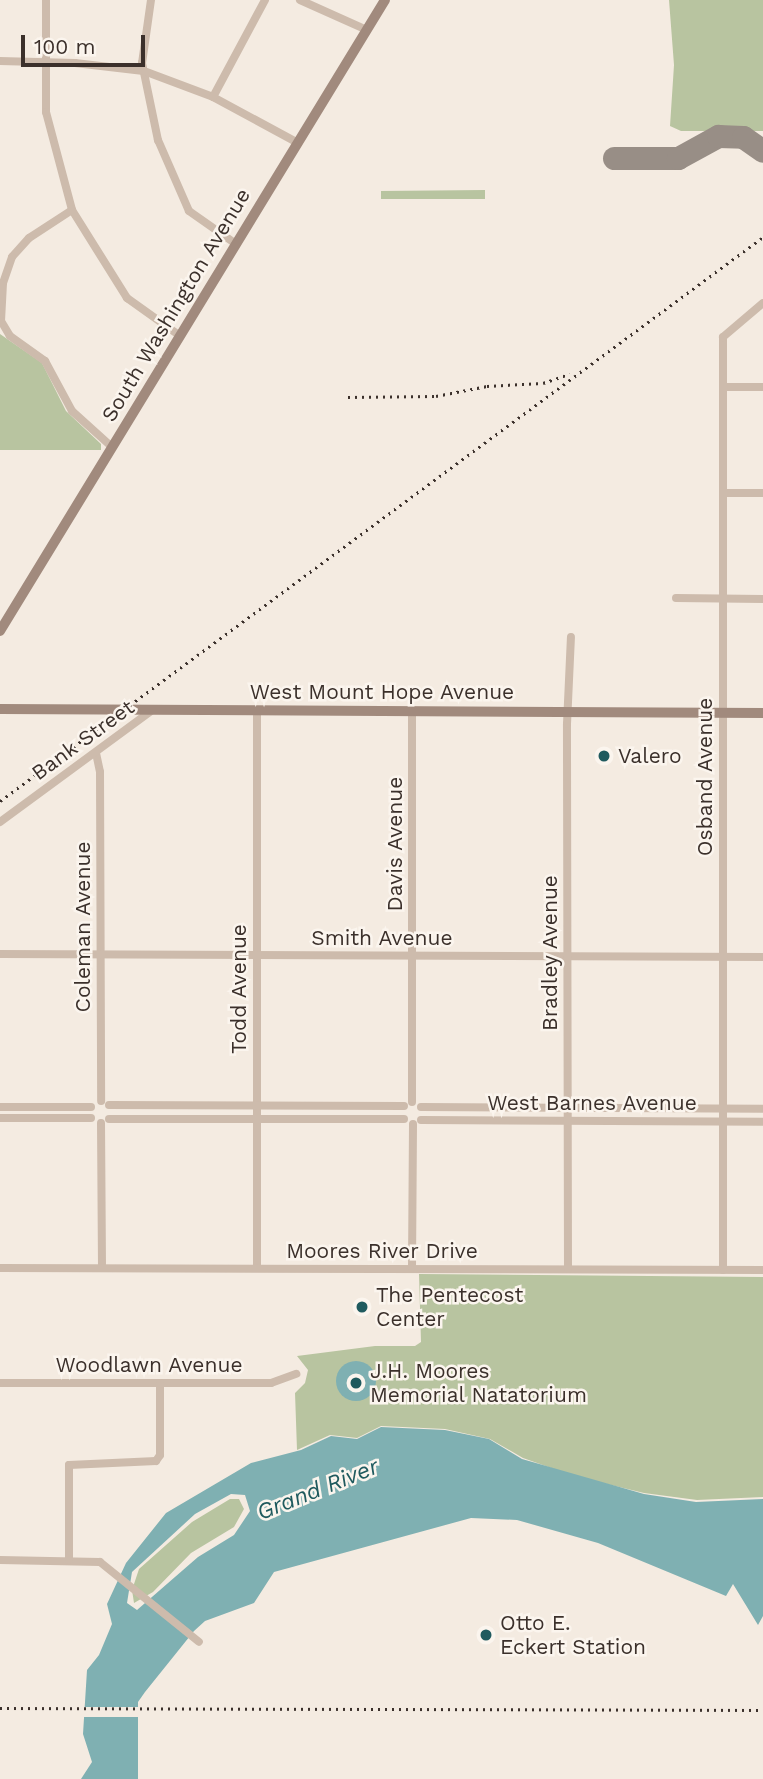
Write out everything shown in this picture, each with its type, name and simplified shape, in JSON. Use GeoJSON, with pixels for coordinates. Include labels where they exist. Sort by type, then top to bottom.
{"type":"FeatureCollection","features":[{"type":"Feature","properties":{"kind":"street"},"geometry":{"type":"LineString","coordinates":[[46,0],[43,61],[52,147],[72,209],[127,298],[180,336]]}},
{"type":"Feature","properties":{"kind":"street"},"geometry":{"type":"LineString","coordinates":[[151,0],[142,41],[144,71],[158,140],[180,197],[201,223],[236,244]]}},
{"type":"Feature","properties":{"kind":"street"},"geometry":{"type":"LineString","coordinates":[[213,97],[265,0]]}},
{"type":"Feature","properties":{"kind":"street"},"geometry":{"type":"LineString","coordinates":[[300,0],[367,30]]}},
{"type":"Feature","properties":{"kind":"street","name":"South Washington Avenue"},"geometry":{"type":"LineString","coordinates":[[0,631],[385,0]]}},
{"type":"Feature","properties":{"kind":"street"},"geometry":{"type":"LineString","coordinates":[[0,61],[43,61],[144,71],[213,97],[298,143]]}},
{"type":"Feature","properties":{"kind":"street"},"geometry":{"type":"LineString","coordinates":[[72,209],[29,238],[12,257],[3,283],[1,321],[10,336],[45,361],[72,411],[112,447]]}},
{"type":"Feature","properties":{"kind":"street","name":"Osband Avenue"},"geometry":{"type":"LineString","coordinates":[[723,1270],[725,332],[763,303]]}},
{"type":"Feature","properties":{"kind":"street"},"geometry":{"type":"LineString","coordinates":[[723,387],[763,387]]}},
{"type":"Feature","properties":{"kind":"street"},"geometry":{"type":"LineString","coordinates":[[723,492],[763,493]]}},
{"type":"Feature","properties":{"kind":"street"},"geometry":{"type":"LineString","coordinates":[[676,598],[763,599]]}},
{"type":"Feature","properties":{"kind":"street","name":"Bradley Avenue"},"geometry":{"type":"LineString","coordinates":[[568,1269],[567,712],[571,637]]}},
{"type":"Feature","properties":{"kind":"street","name":"West Mount Hope Avenue"},"geometry":{"type":"LineString","coordinates":[[0,709],[763,713]]}},
{"type":"Feature","properties":{"kind":"street","name":"Bank Street"},"geometry":{"type":"LineString","coordinates":[[0,822],[151,711]]}},
{"type":"Feature","properties":{"kind":"street","name":"Todd Avenue"},"geometry":{"type":"LineString","coordinates":[[257,711],[257,1268]]}},
{"type":"Feature","properties":{"kind":"street","name":"Davis Avenue"},"geometry":{"type":"LineString","coordinates":[[404,1119],[408,1104],[412,956],[412,712]]}},
{"type":"Feature","properties":{"kind":"street","name":"Coleman Avenue"},"geometry":{"type":"LineString","coordinates":[[96,753],[100,772],[105,1121]]}},
{"type":"Feature","properties":{"kind":"street","name":"Smith Avenue"},"geometry":{"type":"LineString","coordinates":[[0,954],[763,957]]}},
{"type":"Feature","properties":{"kind":"street"},"geometry":{"type":"LineString","coordinates":[[0,1107],[91,1107],[105,1103],[257,1106],[408,1104],[421,1107],[417,1122],[412,1268]]}},
{"type":"Feature","properties":{"kind":"street"},"geometry":{"type":"LineString","coordinates":[[91,1107],[92,1118]]}},
{"type":"Feature","properties":{"kind":"street","name":"West Barnes Avenue"},"geometry":{"type":"LineString","coordinates":[[421,1107],[763,1109]]}},
{"type":"Feature","properties":{"kind":"street"},"geometry":{"type":"LineString","coordinates":[[0,1118],[92,1118],[105,1121],[404,1119],[417,1122]]}},
{"type":"Feature","properties":{"kind":"street"},"geometry":{"type":"LineString","coordinates":[[102,1267],[105,1121]]}},
{"type":"Feature","properties":{"kind":"street","name":"West Barnes Avenue"},"geometry":{"type":"LineString","coordinates":[[417,1122],[763,1122]]}},
{"type":"Feature","properties":{"kind":"street","name":"Moores River Drive"},"geometry":{"type":"LineString","coordinates":[[0,1268],[763,1270]]}},
{"type":"Feature","properties":{"kind":"street","name":"Woodlawn Avenue"},"geometry":{"type":"LineString","coordinates":[[0,1382],[271,1383],[296,1374]]}},
{"type":"Feature","properties":{"kind":"street"},"geometry":{"type":"LineString","coordinates":[[69,1560],[69,1465],[156,1461],[160,1455],[160,1383]]}},
{"type":"Feature","properties":{"kind":"street"},"geometry":{"type":"LineString","coordinates":[[0,1560],[91,1560],[106,1566],[200,1642]]}},
{"type":"Feature","properties":{"kind":"green space"},"geometry":{"type":"Polygon","coordinates":[[[669,0],[763,0],[763,131],[681,131],[670,126],[674,65],[669,0]]]}},
{"type":"Feature","properties":{"kind":"green space"},"geometry":{"type":"Polygon","coordinates":[[[485,190],[485,199],[381,199],[381,191],[485,190]]]}},
{"type":"Feature","properties":{"kind":"green space"},"geometry":{"type":"Polygon","coordinates":[[[0,334],[42,363],[66,411],[101,444],[101,450],[0,450],[0,334]]]}},
{"type":"Feature","properties":{"kind":"green space"},"geometry":{"type":"Polygon","coordinates":[[[419,1274],[763,1277],[763,1497],[697,1500],[644,1493],[574,1476],[523,1458],[490,1439],[445,1429],[381,1426],[357,1438],[330,1435],[297,1450],[295,1393],[305,1383],[308,1370],[297,1356],[375,1346],[415,1346],[421,1342],[419,1274]]]}},
{"type":"Feature","properties":{"kind":"green space"},"geometry":{"type":"Polygon","coordinates":[[[230,1499],[239,1499],[244,1509],[234,1527],[191,1553],[153,1592],[134,1603],[132,1590],[139,1569],[192,1522],[230,1499]]]}},
{"type":"Feature","properties":{"kind":"water","name":"J.H. Moores Memorial Natatorium"},"geometry":{"type":"Polygon","coordinates":[[[356,1361],[370,1367],[376,1381],[370,1395],[356,1401],[342,1395],[336,1381],[342,1367],[356,1361]]]}},
{"type":"Feature","properties":{"kind":"water","name":"Grand River"},"geometry":{"type":"Polygon","coordinates":[[[381,1427],[445,1430],[489,1439],[522,1459],[644,1494],[696,1502],[763,1499],[763,1616],[758,1625],[733,1584],[726,1596],[598,1543],[517,1520],[471,1518],[274,1572],[254,1603],[205,1621],[194,1631],[138,1702],[138,1779],[81,1779],[92,1762],[83,1734],[87,1670],[99,1655],[112,1624],[107,1604],[126,1563],[166,1513],[251,1463],[301,1450],[331,1436],[357,1439],[381,1427]],[[231,1494],[195,1514],[132,1572],[127,1603],[137,1610],[198,1557],[234,1535],[250,1511],[245,1495],[231,1494]]]}},
{"type":"Feature","properties":{"kind":"pier"},"geometry":{"type":"Polygon","coordinates":[[[83,1707],[142,1707],[142,1717],[82,1717],[83,1707]]]}},
{"type":"Feature","properties":{"kind":"taxiway"},"geometry":{"type":"LineString","coordinates":[[614,158],[678,158],[718,136],[743,137],[763,151]]}},
{"type":"Feature","properties":{"kind":"railway"},"geometry":{"type":"LineString","coordinates":[[0,801],[763,237]]}},
{"type":"Feature","properties":{"kind":"railway"},"geometry":{"type":"LineString","coordinates":[[348,397],[436,396],[487,386],[543,383],[569,374]]}},
{"type":"Feature","properties":{"kind":"railway"},"geometry":{"type":"LineString","coordinates":[[0,1708],[763,1710]]}},
{"type":"Feature","properties":{"kind":"place","name":"Valero"},"geometry":{"type":"Point","coordinates":[604,756]}},
{"type":"Feature","properties":{"kind":"place","name":"The Pentecost Center"},"geometry":{"type":"Point","coordinates":[362,1307]}},
{"type":"Feature","properties":{"kind":"place","name":"J.H. Moores Memorial Natatorium"},"geometry":{"type":"Point","coordinates":[356,1383]}},
{"type":"Feature","properties":{"kind":"place","name":"Otto E. Eckert Station"},"geometry":{"type":"Point","coordinates":[486,1635]}}]}
